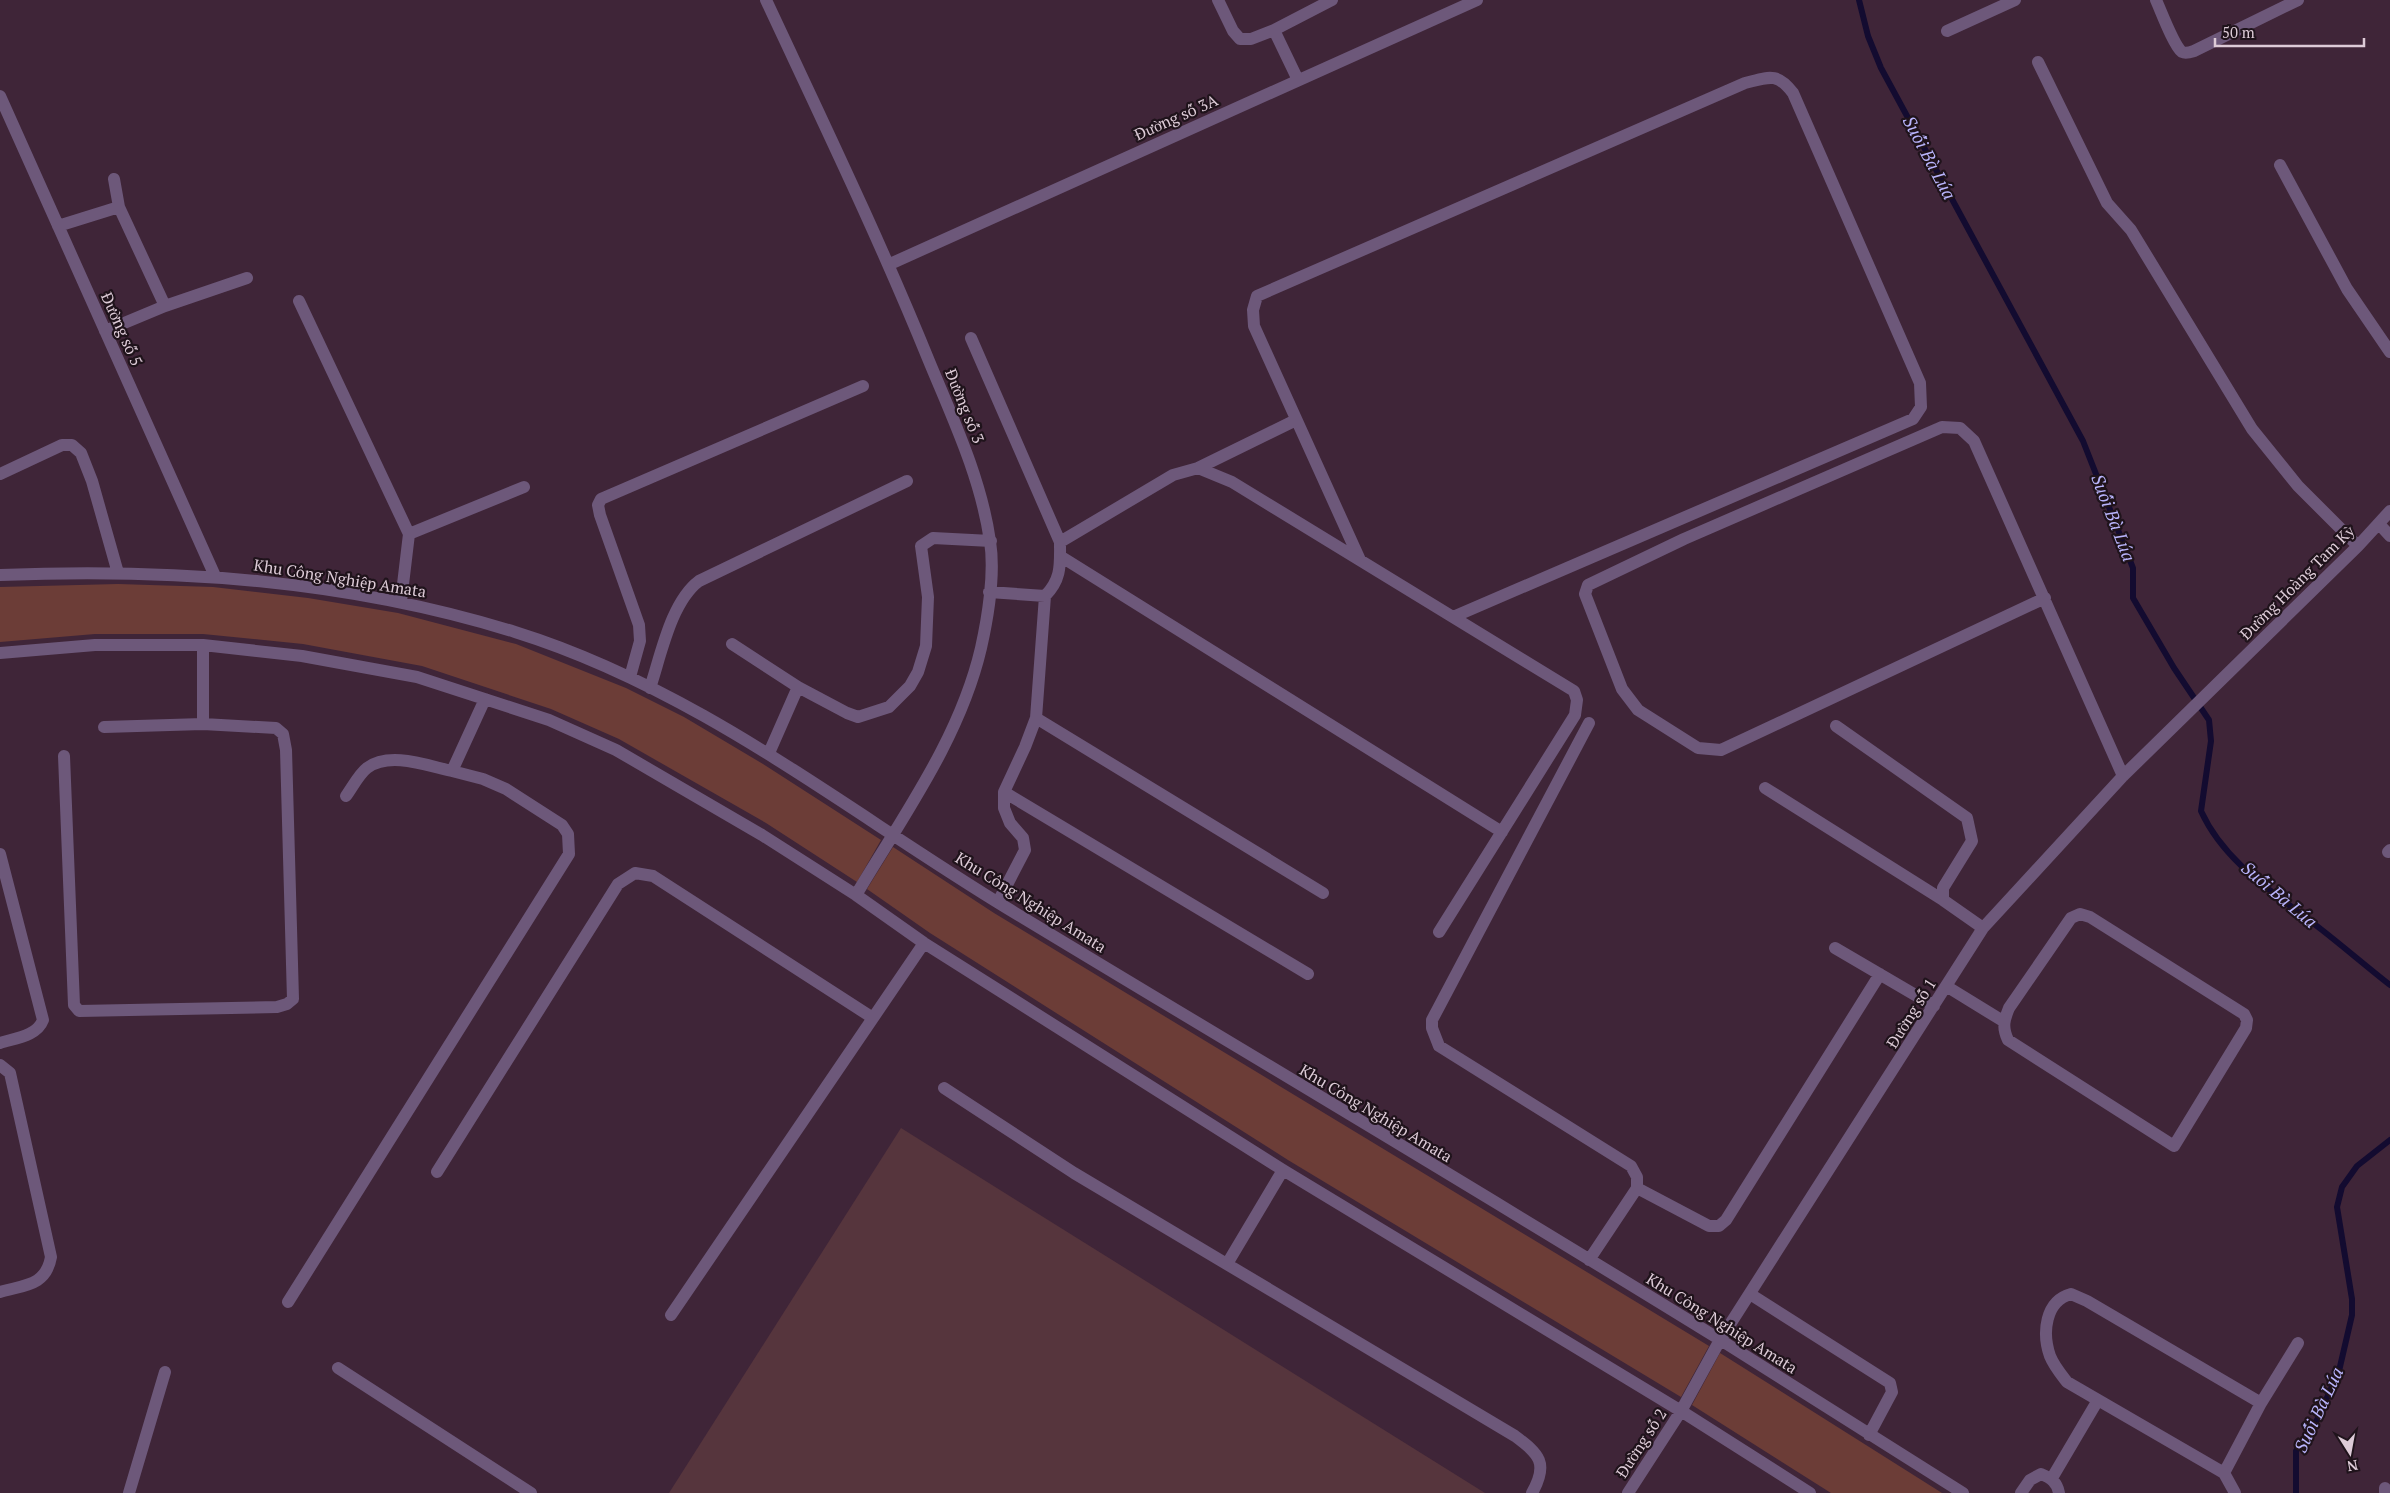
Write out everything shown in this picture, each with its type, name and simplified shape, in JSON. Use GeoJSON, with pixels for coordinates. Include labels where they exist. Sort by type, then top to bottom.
{"type":"FeatureCollection","features":[{"type":"Feature","properties":{"kind":"street","name":"Đường số 3"},"geometry":{"type":"LineString","coordinates":[[766,0],[890,264],[972,468],[990,541],[991,566],[982,645],[961,712],[938,757],[856,895]]}},
{"type":"Feature","properties":{"kind":"street"},"geometry":{"type":"LineString","coordinates":[[1218,0],[1233,31],[1240,40],[1251,39],[1274,30],[1332,0]]}},
{"type":"Feature","properties":{"kind":"street","name":"Đường số 3A"},"geometry":{"type":"LineString","coordinates":[[890,264],[1476,0]]}},
{"type":"Feature","properties":{"kind":"street"},"geometry":{"type":"LineString","coordinates":[[1947,32],[2015,0]]}},
{"type":"Feature","properties":{"kind":"street"},"geometry":{"type":"LineString","coordinates":[[2156,0],[2176,43],[2186,53],[2194,51],[2298,0]]}},
{"type":"Feature","properties":{"kind":"street"},"geometry":{"type":"LineString","coordinates":[[1274,30],[1298,80]]}},
{"type":"Feature","properties":{"kind":"street"},"geometry":{"type":"LineString","coordinates":[[2038,62],[2107,203],[2131,230],[2252,429],[2298,486],[2358,546]]}},
{"type":"Feature","properties":{"kind":"street"},"geometry":{"type":"LineString","coordinates":[[1360,560],[1254,326],[1253,310],[1257,296],[1745,83],[1771,76],[1784,81],[1793,93],[1920,383],[1921,407],[1913,419],[1453,617]]}},
{"type":"Feature","properties":{"kind":"street","name":"Đường số 5"},"geometry":{"type":"LineString","coordinates":[[0,96],[215,576]]}},
{"type":"Feature","properties":{"kind":"street"},"geometry":{"type":"LineString","coordinates":[[2280,165],[2347,289],[2390,352]]}},
{"type":"Feature","properties":{"kind":"street"},"geometry":{"type":"LineString","coordinates":[[114,179],[119,207],[164,306]]}},
{"type":"Feature","properties":{"kind":"street"},"geometry":{"type":"LineString","coordinates":[[58,226],[119,207]]}},
{"type":"Feature","properties":{"kind":"street"},"geometry":{"type":"LineString","coordinates":[[105,331],[164,306],[247,278]]}},
{"type":"Feature","properties":{"kind":"street"},"geometry":{"type":"LineString","coordinates":[[299,300],[409,534],[401,602]]}},
{"type":"Feature","properties":{"kind":"street"},"geometry":{"type":"LineString","coordinates":[[971,338],[1060,542],[1060,572],[1054,587],[1045,596],[1036,718],[1004,792],[1004,808],[1010,823],[1023,838],[1025,850],[998,902]]}},
{"type":"Feature","properties":{"kind":"street"},"geometry":{"type":"LineString","coordinates":[[630,678],[640,640],[639,625],[600,515],[598,505],[601,499],[864,386]]}},
{"type":"Feature","properties":{"kind":"street"},"geometry":{"type":"LineString","coordinates":[[1060,542],[1173,475],[1198,468],[1296,420]]}},
{"type":"Feature","properties":{"kind":"street"},"geometry":{"type":"LineString","coordinates":[[2045,598],[1721,750],[1698,748],[1638,710],[1622,688],[1585,594],[1588,585],[1684,539],[1942,427],[1960,428],[1974,441],[2045,598],[2123,776]]}},
{"type":"Feature","properties":{"kind":"street"},"geometry":{"type":"LineString","coordinates":[[0,474],[62,445],[72,445],[81,453],[92,481],[118,573]]}},
{"type":"Feature","properties":{"kind":"street"},"geometry":{"type":"LineString","coordinates":[[1198,468],[1232,482],[1574,691],[1577,700],[1575,715],[1439,932]]}},
{"type":"Feature","properties":{"kind":"street"},"geometry":{"type":"LineString","coordinates":[[650,688],[679,604],[688,590],[699,581],[907,481]]}},
{"type":"Feature","properties":{"kind":"street"},"geometry":{"type":"LineString","coordinates":[[409,534],[524,487]]}},
{"type":"Feature","properties":{"kind":"street","name":"Đường Hoàng Tam Kỳ"},"geometry":{"type":"LineString","coordinates":[[2167,734],[2358,546],[2390,511]]}},
{"type":"Feature","properties":{"kind":"street"},"geometry":{"type":"LineString","coordinates":[[2379,524],[2390,536]]}},
{"type":"Feature","properties":{"kind":"street"},"geometry":{"type":"LineString","coordinates":[[732,644],[798,686],[847,713],[858,717],[889,707],[910,686],[918,672],[926,646],[928,597],[921,546],[933,538],[990,541]]}},
{"type":"Feature","properties":{"kind":"street"},"geometry":{"type":"LineString","coordinates":[[1060,556],[1502,832]]}},
{"type":"Feature","properties":{"kind":"street","name":"Khu Công Nghiệp Amata"},"geometry":{"type":"LineString","coordinates":[[0,575],[118,573],[215,576],[310,586],[401,602],[518,633],[630,678],[689,707],[769,754],[998,902],[1720,1340],[1963,1493]]}},
{"type":"Feature","properties":{"kind":"street"},"geometry":{"type":"LineString","coordinates":[[989,592],[1045,596]]}},
{"type":"Feature","properties":{"kind":"street"},"geometry":{"type":"LineString","coordinates":[[0,653],[95,646],[203,645],[302,656],[418,677],[549,720],[616,750],[762,834],[856,895],[924,943],[1283,1170],[1681,1411],[1810,1493]]}},
{"type":"Feature","properties":{"kind":"street"},"geometry":{"type":"LineString","coordinates":[[203,645],[203,724]]}},
{"type":"Feature","properties":{"kind":"street"},"geometry":{"type":"LineString","coordinates":[[769,754],[798,686]]}},
{"type":"Feature","properties":{"kind":"street"},"geometry":{"type":"LineString","coordinates":[[452,770],[485,699]]}},
{"type":"Feature","properties":{"kind":"street"},"geometry":{"type":"LineString","coordinates":[[1036,718],[1323,893]]}},
{"type":"Feature","properties":{"kind":"street"},"geometry":{"type":"LineString","coordinates":[[1588,1260],[1637,1188],[1632,1166],[1439,1046],[1432,1028],[1432,1020],[1589,723]]}},
{"type":"Feature","properties":{"kind":"street"},"geometry":{"type":"LineString","coordinates":[[64,756],[74,1005],[79,1011],[268,1007],[287,1004],[293,999],[286,750],[283,734],[276,728],[203,724],[104,727]]}},
{"type":"Feature","properties":{"kind":"street"},"geometry":{"type":"LineString","coordinates":[[1836,726],[1968,818],[1972,841],[1943,888],[1943,900]]}},
{"type":"Feature","properties":{"kind":"street","name":"Đường số 1"},"geometry":{"type":"LineString","coordinates":[[1720,1340],[1983,928],[2123,776],[2167,734]]}},
{"type":"Feature","properties":{"kind":"street"},"geometry":{"type":"LineString","coordinates":[[288,1302],[569,854],[568,834],[562,825],[506,789],[483,779],[452,770],[397,760],[381,762],[367,768],[346,796]]}},
{"type":"Feature","properties":{"kind":"street"},"geometry":{"type":"LineString","coordinates":[[1765,788],[1943,900],[1983,928]]}},
{"type":"Feature","properties":{"kind":"street"},"geometry":{"type":"LineString","coordinates":[[1004,792],[1308,974]]}},
{"type":"Feature","properties":{"kind":"street"},"geometry":{"type":"LineString","coordinates":[[0,854],[44,1020],[40,1028],[28,1035],[0,1042]]}},
{"type":"Feature","properties":{"kind":"street"},"geometry":{"type":"LineString","coordinates":[[437,1172],[618,884],[635,873],[653,876],[873,1018]]}},
{"type":"Feature","properties":{"kind":"street"},"geometry":{"type":"LineString","coordinates":[[2080,914],[2090,917],[2244,1014],[2247,1020],[2246,1028],[2174,1146],[2008,1040],[2003,1021],[2009,1008],[2071,918],[2080,914]]}},
{"type":"Feature","properties":{"kind":"street"},"geometry":{"type":"LineString","coordinates":[[671,1315],[924,943]]}},
{"type":"Feature","properties":{"kind":"street"},"geometry":{"type":"LineString","coordinates":[[1835,948],[1934,1006]]}},
{"type":"Feature","properties":{"kind":"street"},"geometry":{"type":"LineString","coordinates":[[1637,1188],[1709,1226],[1719,1226],[1726,1220],[1880,974]]}},
{"type":"Feature","properties":{"kind":"street"},"geometry":{"type":"LineString","coordinates":[[1946,986],[2003,1021]]}},
{"type":"Feature","properties":{"kind":"street"},"geometry":{"type":"LineString","coordinates":[[0,1065],[10,1073],[51,1258],[49,1268],[44,1277],[33,1283],[0,1292]]}},
{"type":"Feature","properties":{"kind":"street"},"geometry":{"type":"LineString","coordinates":[[944,1088],[1074,1173],[1515,1436],[1536,1452],[1539,1461],[1541,1469],[1532,1493]]}},
{"type":"Feature","properties":{"kind":"street"},"geometry":{"type":"LineString","coordinates":[[1227,1264],[1283,1170]]}},
{"type":"Feature","properties":{"kind":"street"},"geometry":{"type":"LineString","coordinates":[[1750,1294],[1890,1383],[1892,1392],[1869,1435]]}},
{"type":"Feature","properties":{"kind":"street"},"geometry":{"type":"LineString","coordinates":[[2235,1493],[2224,1473],[2067,1382],[2055,1367],[2050,1355],[2046,1337],[2047,1319],[2055,1302],[2061,1297],[2071,1294],[2087,1301],[2261,1404]]}},
{"type":"Feature","properties":{"kind":"street","name":"Đường số 2"},"geometry":{"type":"LineString","coordinates":[[1628,1493],[1681,1411],[1720,1340]]}},
{"type":"Feature","properties":{"kind":"street"},"geometry":{"type":"LineString","coordinates":[[2224,1473],[2261,1404],[2298,1343]]}},
{"type":"Feature","properties":{"kind":"street"},"geometry":{"type":"LineString","coordinates":[[338,1368],[531,1493]]}},
{"type":"Feature","properties":{"kind":"street"},"geometry":{"type":"LineString","coordinates":[[129,1493],[164,1372]]}},
{"type":"Feature","properties":{"kind":"street"},"geometry":{"type":"LineString","coordinates":[[2052,1478],[2098,1400]]}},
{"type":"Feature","properties":{"kind":"street"},"geometry":{"type":"LineString","coordinates":[[2021,1493],[2030,1480],[2041,1474],[2052,1478],[2058,1486],[2058,1493]]}},
{"type":"Feature","properties":{"kind":"shaded area"},"geometry":{"type":"Polygon","coordinates":[[[118,584],[213,587],[308,598],[398,613],[516,644],[626,688],[684,717],[763,764],[881,840],[857,882],[766,823],[619,739],[551,709],[422,666],[303,644],[203,634],[95,634],[0,642],[0,587],[118,584]]]}},
{"type":"Feature","properties":{"kind":"shaded area"},"geometry":{"type":"Polygon","coordinates":[[[893,847],[994,913],[1709,1346],[1681,1397],[1288,1160],[930,933],[867,889],[893,847]]]}},
{"type":"Feature","properties":{"kind":"shaded area"},"geometry":{"type":"Polygon","coordinates":[[[1720,1353],[1942,1493],[1831,1493],[1692,1405],[1720,1353]]]}},
{"type":"Feature","properties":{"kind":"building"},"geometry":{"type":"Polygon","coordinates":[[[901,1128],[1485,1493],[669,1493],[901,1128]]]}},
{"type":"Feature","properties":{"kind":"waterway","name":"Suối Bà Lúa"},"geometry":{"type":"LineString","coordinates":[[1859,0],[1868,36],[1881,68],[2083,441],[2133,568],[2133,598],[2174,668],[2209,720],[2211,741],[2201,811],[2211,830],[2238,863],[2254,877],[2390,985]]}},
{"type":"Feature","properties":{"kind":"waterway","name":"Suối Bà Lúa"},"geometry":{"type":"LineString","coordinates":[[2296,1493],[2296,1451],[2317,1420],[2339,1371],[2352,1315],[2352,1299],[2337,1207],[2342,1187],[2357,1166],[2390,1140]]}}]}
